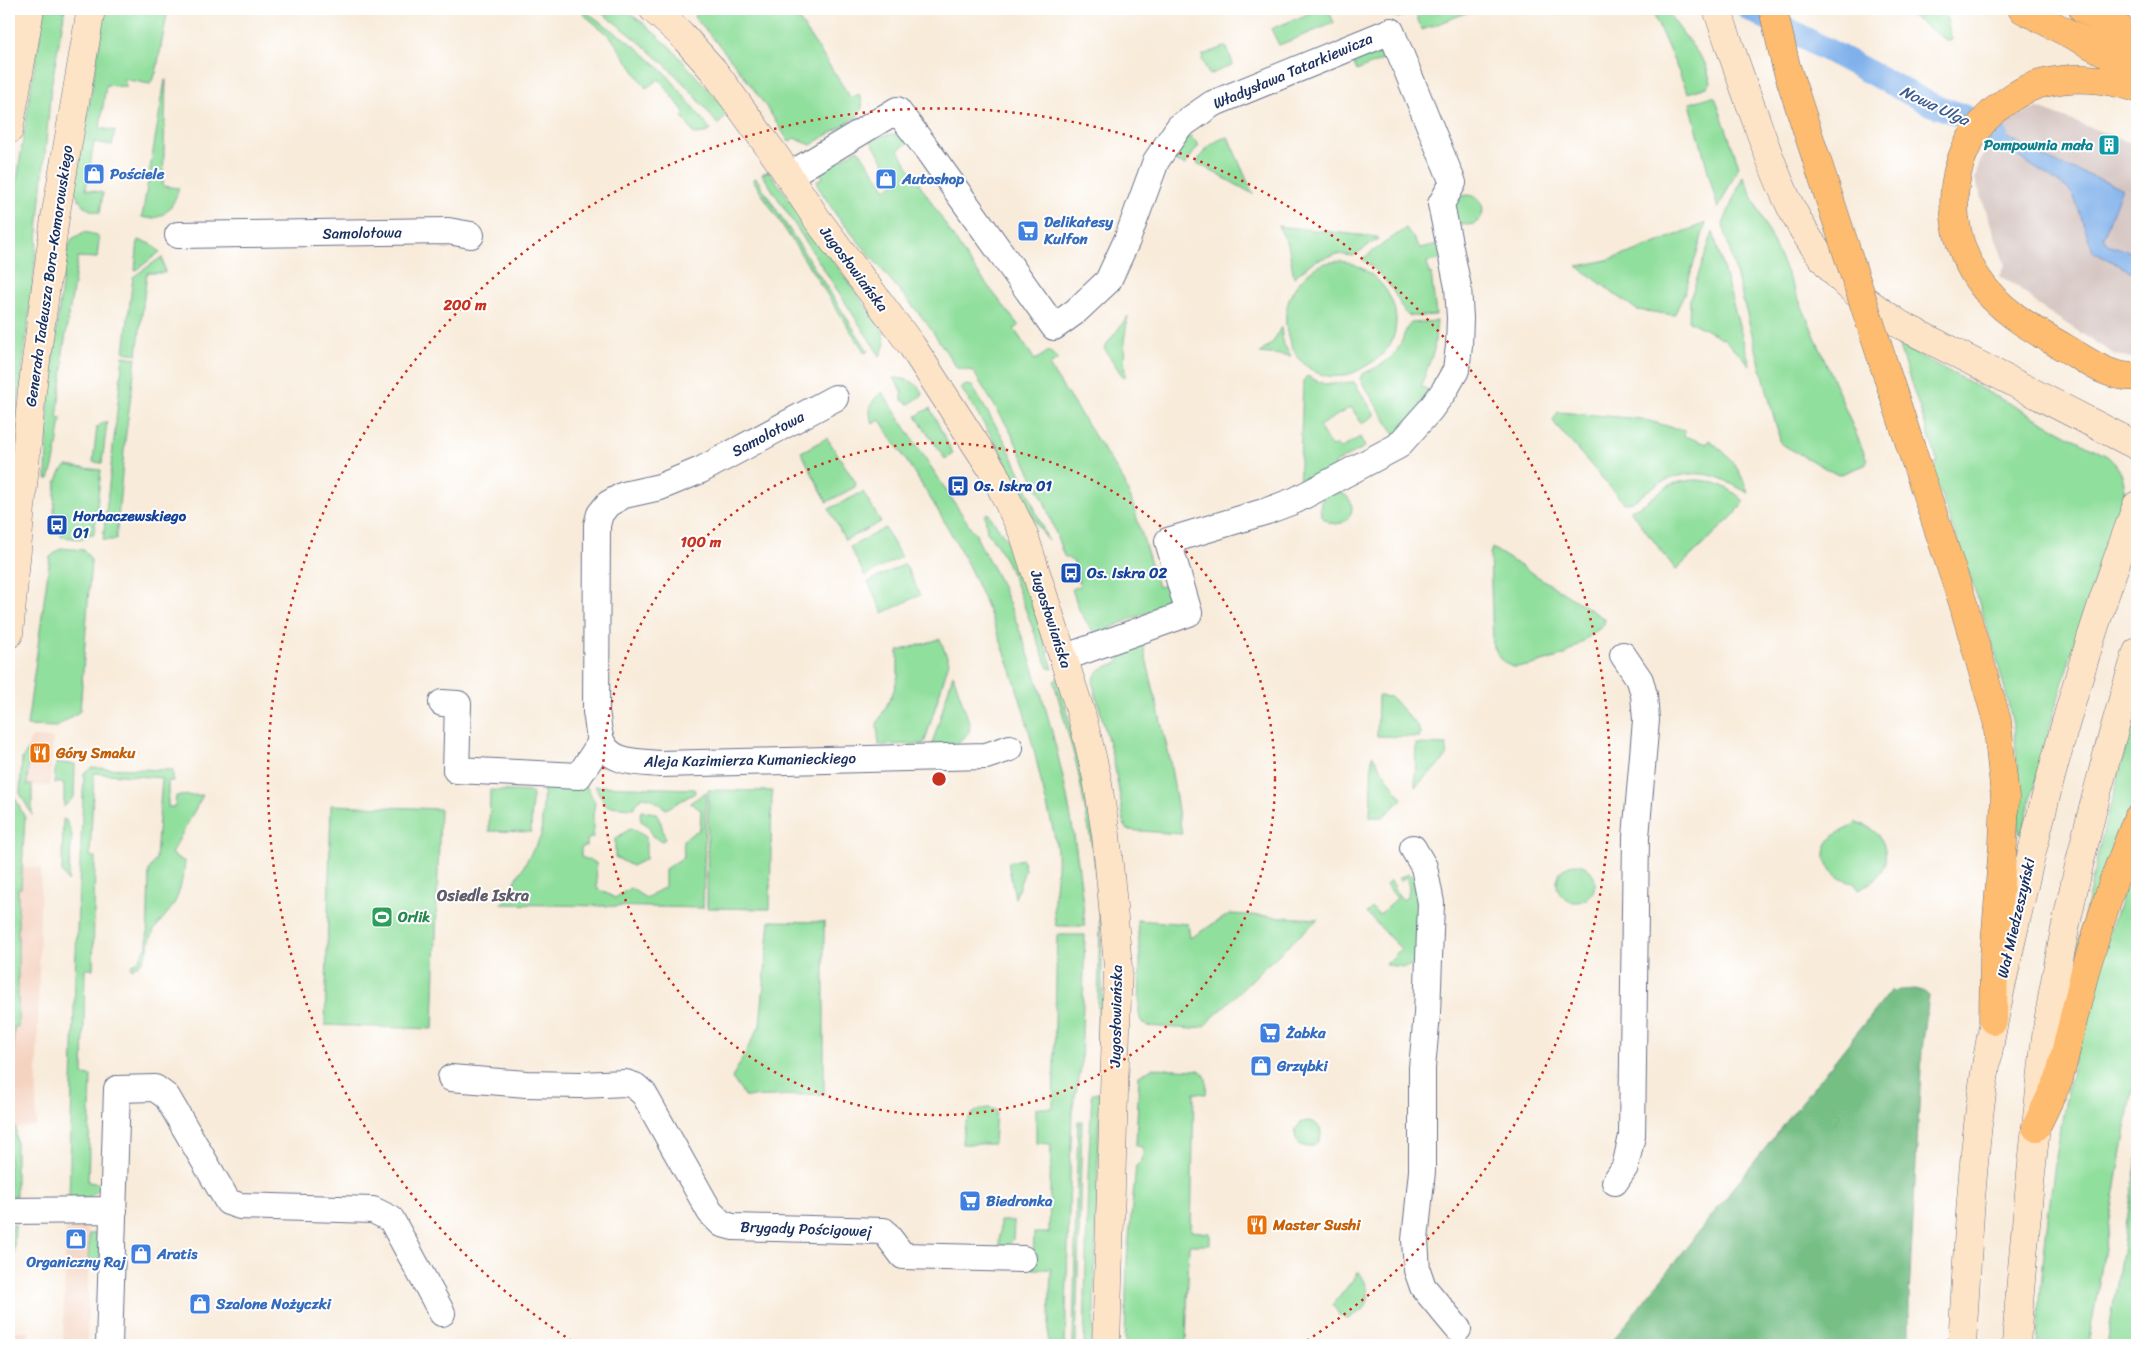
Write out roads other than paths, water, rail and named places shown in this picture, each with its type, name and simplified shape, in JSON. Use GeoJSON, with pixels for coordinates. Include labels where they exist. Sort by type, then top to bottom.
{"type":"FeatureCollection","features":[{"type":"Feature","properties":{"kind":"main road"},"geometry":{"type":"LineString","coordinates":[[1773,9],[1788,75],[1963,603],[1997,720],[2005,797],[1994,956],[1993,1020]]}},
{"type":"Feature","properties":{"kind":"main road"},"geometry":{"type":"LineString","coordinates":[[2022,9],[2137,69]]}},
{"type":"Feature","properties":{"kind":"main road"},"geometry":{"type":"LineString","coordinates":[[2083,9],[2137,38]]}},
{"type":"Feature","properties":{"kind":"main road"},"geometry":{"type":"LineString","coordinates":[[2137,88],[2112,81],[2076,78],[2043,83],[2018,93],[1996,108],[1978,127],[1964,149],[1955,178],[1954,212],[1959,239],[1966,258],[1977,278],[1993,298],[2031,328],[2101,368],[2130,377],[2137,376]]}},
{"type":"Feature","properties":{"kind":"main road"},"geometry":{"type":"LineString","coordinates":[[2036,1127],[2059,1079],[2085,971],[2112,885],[2137,819]]}},
{"type":"Feature","properties":{"kind":"street"},"geometry":{"type":"LineString","coordinates":[[9,130],[30,9]]}},
{"type":"Feature","properties":{"kind":"street","name":"Generała Tadeusza Bora-Komorowskiego"},"geometry":{"type":"LineString","coordinates":[[9,634],[34,372],[55,218],[91,9]]}},
{"type":"Feature","properties":{"kind":"street","name":"Jugosłowiańska"},"geometry":{"type":"LineString","coordinates":[[653,9],[681,34],[714,71],[749,117],[817,219],[912,346],[994,471],[1024,535],[1081,713],[1097,778],[1112,895],[1118,967],[1106,1345]]}},
{"type":"Feature","properties":{"kind":"street"},"geometry":{"type":"LineString","coordinates":[[1717,9],[1764,145],[1792,211],[1821,255],[1841,279],[1870,305],[1901,325],[2137,446]]}},
{"type":"Feature","properties":{"kind":"street","name":"Władysława Tatarkiewicza"},"geometry":{"type":"LineString","coordinates":[[788,176],[897,110],[1054,327],[1075,312],[1108,281],[1156,161],[1179,127],[1212,104],[1391,31],[1453,183],[1441,204],[1458,287],[1460,318],[1456,370],[1430,410],[1398,446],[1296,500],[1267,511],[1168,541],[1189,613],[1063,658]]}},
{"type":"Feature","properties":{"kind":"street","name":"Samolotowa"},"geometry":{"type":"LineString","coordinates":[[178,234],[448,231],[471,235]]}},
{"type":"Feature","properties":{"kind":"street","name":"Samolotowa"},"geometry":{"type":"LineString","coordinates":[[601,742],[596,712],[597,525],[600,514],[608,504],[624,495],[660,487],[700,470],[835,398]]}},
{"type":"Feature","properties":{"kind":"street","name":"Wał Miedzeszyński"},"geometry":{"type":"LineString","coordinates":[[1962,1345],[1975,1148],[1993,1020],[2029,861],[2063,730],[2094,628],[2137,505]]}},
{"type":"Feature","properties":{"kind":"street"},"geometry":{"type":"LineString","coordinates":[[2016,1345],[2036,1127],[2048,1023],[2073,894],[2109,750],[2137,652]]}},
{"type":"Feature","properties":{"kind":"street"},"geometry":{"type":"LineString","coordinates":[[1615,1182],[1625,1167],[1632,1136],[1636,837],[1646,720],[1644,695],[1640,680],[1623,655]]}},
{"type":"Feature","properties":{"kind":"street"},"geometry":{"type":"LineString","coordinates":[[442,703],[458,704],[456,770],[579,776],[601,742]]}},
{"type":"Feature","properties":{"kind":"street","name":"Aleja Kazimierza Kumanieckiego"},"geometry":{"type":"LineString","coordinates":[[601,742],[609,752],[621,760],[660,764],[986,756],[1010,748]]}},
{"type":"Feature","properties":{"kind":"street"},"geometry":{"type":"LineString","coordinates":[[1413,848],[1424,868],[1432,903],[1428,1014],[1422,1068],[1423,1143],[1422,1174],[1416,1214],[1416,1262],[1423,1287],[1458,1329]]}},
{"type":"Feature","properties":{"kind":"street","name":"Brygady Pościgowej"},"geometry":{"type":"LineString","coordinates":[[451,1078],[526,1084],[626,1083],[635,1086],[644,1094],[710,1212],[722,1224],[733,1227],[884,1232],[903,1256],[1023,1259]]}},
{"type":"Feature","properties":{"kind":"street"},"geometry":{"type":"LineString","coordinates":[[109,1345],[117,1089],[155,1088],[167,1097],[228,1202],[240,1206],[373,1210],[390,1219],[442,1313]]}},
{"type":"Feature","properties":{"kind":"street"},"geometry":{"type":"LineString","coordinates":[[9,1211],[114,1210]]}},
{"type":"Feature","properties":{"kind":"water"},"geometry":{"type":"Polygon","coordinates":[[[1994,131],[2051,161],[2122,188],[2103,238],[2107,244],[2137,254],[2132,272],[2093,252],[2075,199],[2067,188],[1988,138],[1994,131]]]}},
{"type":"Feature","properties":{"kind":"waterway","name":"Nowa Ulga"},"geometry":{"type":"LineString","coordinates":[[1749,9],[1928,103],[1963,116],[1996,136]]}},
{"type":"Feature","properties":{"kind":"place","name":"Pompownia mała"},"geometry":{"type":"Point","coordinates":[2109,145]}},
{"type":"Feature","properties":{"kind":"place","name":"Pościele"},"geometry":{"type":"Point","coordinates":[94,174]}},
{"type":"Feature","properties":{"kind":"place","name":"Autoshop"},"geometry":{"type":"Point","coordinates":[886,179]}},
{"type":"Feature","properties":{"kind":"place","name":"Delikatesy Kulfon"},"geometry":{"type":"Point","coordinates":[1028,231]}},
{"type":"Feature","properties":{"kind":"place","name":"Os. Iskra 01"},"geometry":{"type":"Point","coordinates":[958,486]}},
{"type":"Feature","properties":{"kind":"place","name":"Horbaczewskiego 01"},"geometry":{"type":"Point","coordinates":[57,525]}},
{"type":"Feature","properties":{"kind":"place","name":"Os. Iskra 02"},"geometry":{"type":"Point","coordinates":[1071,573]}},
{"type":"Feature","properties":{"kind":"place","name":"Góry Smaku"},"geometry":{"type":"Point","coordinates":[40,753]}},
{"type":"Feature","properties":{"kind":"place","name":"Orlik"},"geometry":{"type":"Point","coordinates":[382,917]}},
{"type":"Feature","properties":{"kind":"place","name":"Żabka"},"geometry":{"type":"Point","coordinates":[1270,1033]}},
{"type":"Feature","properties":{"kind":"place","name":"Grzybki"},"geometry":{"type":"Point","coordinates":[1261,1066]}},
{"type":"Feature","properties":{"kind":"place","name":"Biedronka"},"geometry":{"type":"Point","coordinates":[970,1201]}},
{"type":"Feature","properties":{"kind":"place","name":"Master Sushi"},"geometry":{"type":"Point","coordinates":[1257,1225]}},
{"type":"Feature","properties":{"kind":"place","name":"Organiczny Raj"},"geometry":{"type":"Point","coordinates":[76,1239]}},
{"type":"Feature","properties":{"kind":"place","name":"Aratis"},"geometry":{"type":"Point","coordinates":[141,1254]}},
{"type":"Feature","properties":{"kind":"place","name":"Szalone Nożyczki"},"geometry":{"type":"Point","coordinates":[200,1304]}},
{"type":"Feature","properties":{"kind":"district","name":"Osiedle Iskra"},"geometry":{"type":"Point","coordinates":[483,895]}}]}
